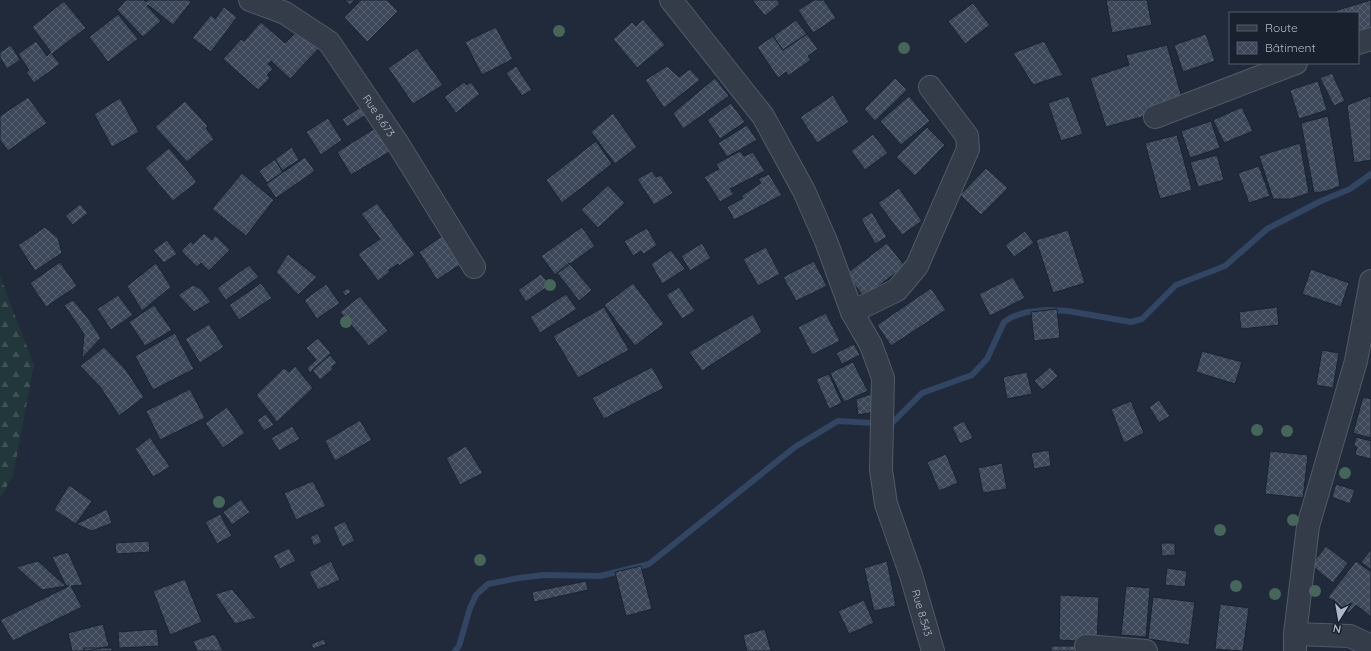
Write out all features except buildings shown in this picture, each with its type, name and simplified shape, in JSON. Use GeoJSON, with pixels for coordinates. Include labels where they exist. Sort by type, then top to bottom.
{"type":"FeatureCollection","features":[{"type":"Feature","properties":{"kind":"street","name":"Rue 8.673"},"geometry":{"type":"LineString","coordinates":[[250,0],[285,13],[329,42],[398,144],[474,268]]}},
{"type":"Feature","properties":{"kind":"street","name":"Rue 8.543"},"geometry":{"type":"LineString","coordinates":[[671,0],[763,116],[804,191],[826,241],[852,312],[871,345],[883,378],[881,470],[886,504],[911,575],[933,651]]}},
{"type":"Feature","properties":{"kind":"street"},"geometry":{"type":"LineString","coordinates":[[1359,43],[1371,38]]}},
{"type":"Feature","properties":{"kind":"street"},"geometry":{"type":"LineString","coordinates":[[1155,117],[1293,64]]}},
{"type":"Feature","properties":{"kind":"street"},"geometry":{"type":"LineString","coordinates":[[852,312],[897,290],[909,278],[917,266],[968,149],[967,136],[930,87]]}},
{"type":"Feature","properties":{"kind":"street"},"geometry":{"type":"LineString","coordinates":[[1371,281],[1356,361],[1308,526],[1295,642],[1350,636],[1371,646]]}},
{"type":"Feature","properties":{"kind":"street"},"geometry":{"type":"LineString","coordinates":[[1086,646],[1146,651]]}},
{"type":"Feature","properties":{"kind":"green space"},"geometry":{"type":"Polygon","coordinates":[[[0,276],[34,365],[13,476],[0,498],[0,276]]]}},
{"type":"Feature","properties":{"kind":"waterway"},"geometry":{"type":"LineString","coordinates":[[455,651],[459,646],[470,608],[476,595],[488,584],[544,575],[600,576],[649,564],[795,447],[838,421],[891,424],[922,393],[972,375],[987,359],[1004,322],[1012,317],[1027,312],[1047,310],[1068,311],[1131,322],[1142,319],[1176,285],[1225,266],[1267,229],[1321,201],[1350,189],[1371,174]]}}]}
